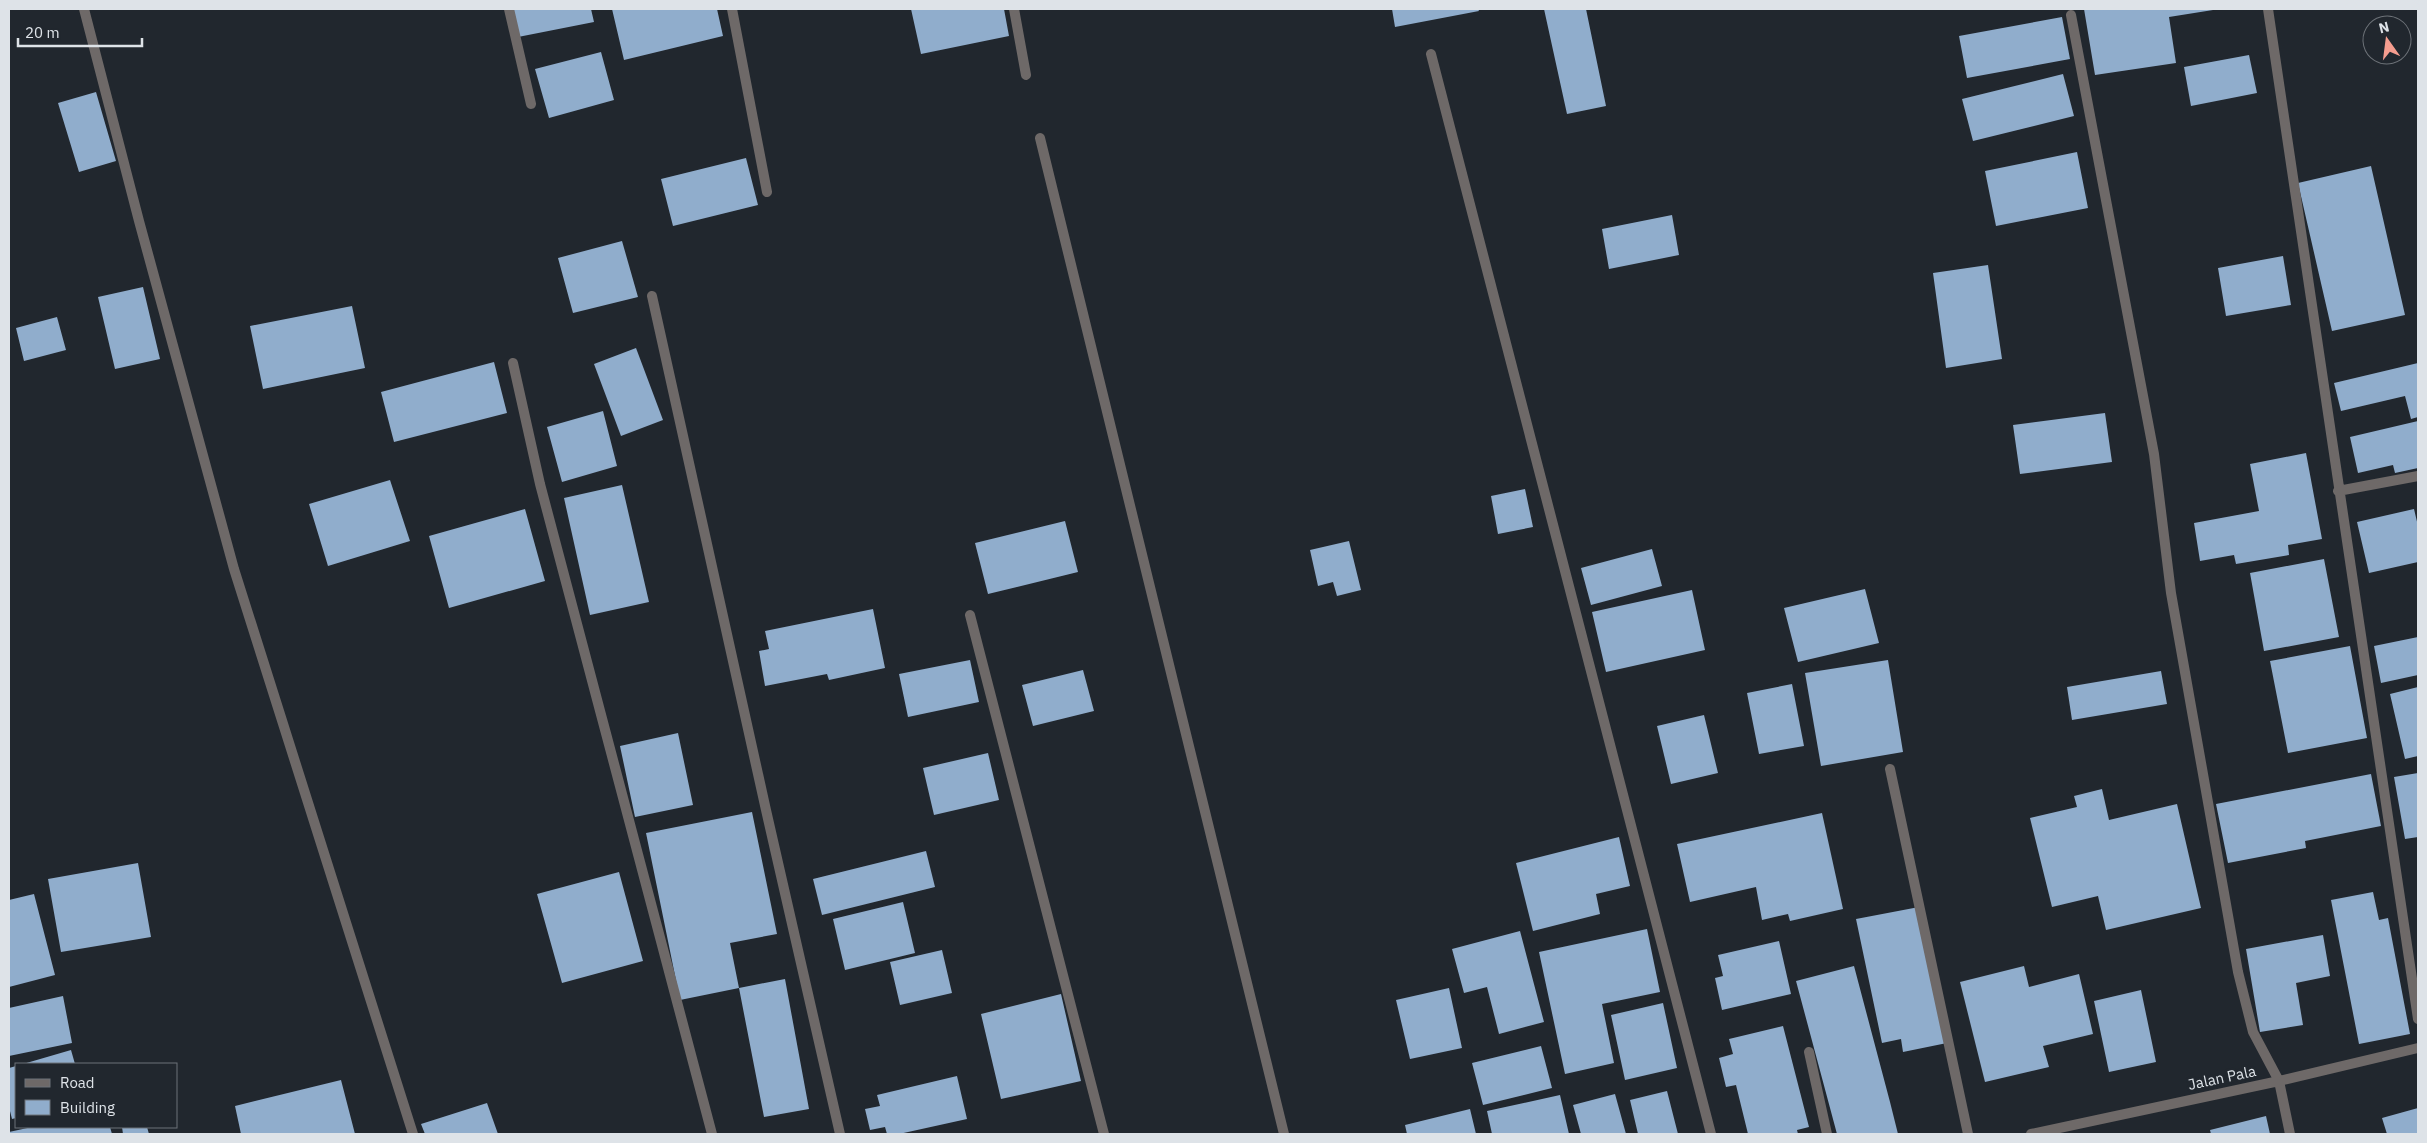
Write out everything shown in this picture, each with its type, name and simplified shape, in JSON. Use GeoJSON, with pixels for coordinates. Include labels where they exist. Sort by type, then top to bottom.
{"type":"FeatureCollection","features":[{"type":"Feature","properties":{"kind":"street"},"geometry":{"type":"LineString","coordinates":[[84,9],[139,221],[234,569],[413,1134]]}},
{"type":"Feature","properties":{"kind":"street"},"geometry":{"type":"LineString","coordinates":[[508,9],[531,104]]}},
{"type":"Feature","properties":{"kind":"street"},"geometry":{"type":"LineString","coordinates":[[732,9],[767,192]]}},
{"type":"Feature","properties":{"kind":"street"},"geometry":{"type":"LineString","coordinates":[[1014,9],[1026,75]]}},
{"type":"Feature","properties":{"kind":"street"},"geometry":{"type":"LineString","coordinates":[[2268,9],[2338,491],[2418,1018]]}},
{"type":"Feature","properties":{"kind":"street"},"geometry":{"type":"LineString","coordinates":[[2071,15],[2154,454],[2171,593],[2238,972],[2253,1032],[2279,1081],[2290,1134]]}},
{"type":"Feature","properties":{"kind":"street"},"geometry":{"type":"LineString","coordinates":[[1431,54],[1711,1134]]}},
{"type":"Feature","properties":{"kind":"street"},"geometry":{"type":"LineString","coordinates":[[1040,138],[1284,1134]]}},
{"type":"Feature","properties":{"kind":"street"},"geometry":{"type":"LineString","coordinates":[[652,296],[840,1134]]}},
{"type":"Feature","properties":{"kind":"street"},"geometry":{"type":"LineString","coordinates":[[513,363],[540,484],[712,1134]]}},
{"type":"Feature","properties":{"kind":"street"},"geometry":{"type":"LineString","coordinates":[[2338,491],[2418,476]]}},
{"type":"Feature","properties":{"kind":"street"},"geometry":{"type":"LineString","coordinates":[[970,615],[1104,1134]]}},
{"type":"Feature","properties":{"kind":"street"},"geometry":{"type":"LineString","coordinates":[[1890,769],[1968,1134]]}},
{"type":"Feature","properties":{"kind":"street","name":"Jalan Pala"},"geometry":{"type":"LineString","coordinates":[[2031,1134],[2279,1081],[2418,1048]]}},
{"type":"Feature","properties":{"kind":"street"},"geometry":{"type":"LineString","coordinates":[[1809,1052],[1827,1134]]}},
{"type":"Feature","properties":{"kind":"building"},"geometry":{"type":"Polygon","coordinates":[[[512,9],[591,9],[594,22],[518,37],[512,9]]]}},
{"type":"Feature","properties":{"kind":"building"},"geometry":{"type":"Polygon","coordinates":[[[612,9],[717,9],[723,36],[624,60],[612,9]]]}},
{"type":"Feature","properties":{"kind":"building"},"geometry":{"type":"Polygon","coordinates":[[[911,9],[1004,9],[1009,36],[921,54],[911,9]]]}},
{"type":"Feature","properties":{"kind":"building"},"geometry":{"type":"Polygon","coordinates":[[[1392,9],[1478,9],[1479,11],[1395,27],[1392,9]]]}},
{"type":"Feature","properties":{"kind":"building"},"geometry":{"type":"Polygon","coordinates":[[[1544,9],[1586,9],[1606,106],[1567,114],[1544,9]]]}},
{"type":"Feature","properties":{"kind":"building"},"geometry":{"type":"Polygon","coordinates":[[[2084,9],[2213,10],[2169,17],[2176,63],[2095,75],[2084,9]]]}},
{"type":"Feature","properties":{"kind":"building"},"geometry":{"type":"Polygon","coordinates":[[[2062,17],[2070,59],[1967,78],[1959,36],[2062,17]]]}},
{"type":"Feature","properties":{"kind":"building"},"geometry":{"type":"Polygon","coordinates":[[[601,52],[614,100],[549,118],[535,69],[601,52]]]}},
{"type":"Feature","properties":{"kind":"building"},"geometry":{"type":"Polygon","coordinates":[[[2249,55],[2257,93],[2191,106],[2184,67],[2249,55]]]}},
{"type":"Feature","properties":{"kind":"building"},"geometry":{"type":"Polygon","coordinates":[[[2063,74],[2074,116],[1973,141],[1962,99],[2063,74]]]}},
{"type":"Feature","properties":{"kind":"building"},"geometry":{"type":"Polygon","coordinates":[[[96,92],[116,161],[79,172],[58,103],[96,92]]]}},
{"type":"Feature","properties":{"kind":"building"},"geometry":{"type":"Polygon","coordinates":[[[2077,152],[2088,208],[1996,226],[1985,171],[2077,152]]]}},
{"type":"Feature","properties":{"kind":"building"},"geometry":{"type":"Polygon","coordinates":[[[746,158],[758,205],[673,226],[661,179],[746,158]]]}},
{"type":"Feature","properties":{"kind":"building"},"geometry":{"type":"Polygon","coordinates":[[[2371,166],[2405,315],[2332,331],[2298,183],[2371,166]]]}},
{"type":"Feature","properties":{"kind":"building"},"geometry":{"type":"Polygon","coordinates":[[[1672,215],[1679,255],[1609,269],[1602,229],[1672,215]]]}},
{"type":"Feature","properties":{"kind":"building"},"geometry":{"type":"Polygon","coordinates":[[[622,241],[638,297],[573,313],[558,258],[622,241]]]}},
{"type":"Feature","properties":{"kind":"building"},"geometry":{"type":"Polygon","coordinates":[[[2283,256],[2291,305],[2226,316],[2218,268],[2283,256]]]}},
{"type":"Feature","properties":{"kind":"building"},"geometry":{"type":"Polygon","coordinates":[[[1988,265],[2002,359],[1946,368],[1933,273],[1988,265]]]}},
{"type":"Feature","properties":{"kind":"building"},"geometry":{"type":"Polygon","coordinates":[[[143,287],[160,359],[115,369],[98,297],[143,287]]]}},
{"type":"Feature","properties":{"kind":"building"},"geometry":{"type":"Polygon","coordinates":[[[352,306],[365,368],[263,389],[250,326],[352,306]]]}},
{"type":"Feature","properties":{"kind":"building"},"geometry":{"type":"Polygon","coordinates":[[[57,317],[66,350],[24,361],[16,328],[57,317]]]}},
{"type":"Feature","properties":{"kind":"building"},"geometry":{"type":"Polygon","coordinates":[[[636,348],[663,420],[621,436],[594,364],[636,348]]]}},
{"type":"Feature","properties":{"kind":"building"},"geometry":{"type":"Polygon","coordinates":[[[494,362],[507,413],[394,442],[381,392],[494,362]]]}},
{"type":"Feature","properties":{"kind":"building"},"geometry":{"type":"Polygon","coordinates":[[[2418,363],[2418,417],[2411,419],[2405,396],[2341,411],[2334,383],[2418,363]]]}},
{"type":"Feature","properties":{"kind":"building"},"geometry":{"type":"Polygon","coordinates":[[[603,411],[617,466],[562,482],[547,427],[603,411]]]}},
{"type":"Feature","properties":{"kind":"building"},"geometry":{"type":"Polygon","coordinates":[[[2105,413],[2112,462],[2020,474],[2013,425],[2105,413]]]}},
{"type":"Feature","properties":{"kind":"building"},"geometry":{"type":"Polygon","coordinates":[[[2418,421],[2418,468],[2395,473],[2393,465],[2358,473],[2350,437],[2418,421]]]}},
{"type":"Feature","properties":{"kind":"building"},"geometry":{"type":"Polygon","coordinates":[[[2306,453],[2322,539],[2288,545],[2289,555],[2236,564],[2234,555],[2200,561],[2194,523],[2259,511],[2250,464],[2306,453]]]}},
{"type":"Feature","properties":{"kind":"building"},"geometry":{"type":"Polygon","coordinates":[[[390,480],[410,541],[328,566],[309,504],[390,480]]]}},
{"type":"Feature","properties":{"kind":"building"},"geometry":{"type":"Polygon","coordinates":[[[622,485],[649,602],[590,615],[564,498],[622,485]]]}},
{"type":"Feature","properties":{"kind":"building"},"geometry":{"type":"Polygon","coordinates":[[[1525,489],[1533,527],[1498,534],[1491,496],[1525,489]]]}},
{"type":"Feature","properties":{"kind":"building"},"geometry":{"type":"Polygon","coordinates":[[[525,509],[545,581],[449,608],[429,536],[525,509]]]}},
{"type":"Feature","properties":{"kind":"building"},"geometry":{"type":"Polygon","coordinates":[[[2414,509],[2418,526],[2418,562],[2369,573],[2357,522],[2414,509]]]}},
{"type":"Feature","properties":{"kind":"building"},"geometry":{"type":"Polygon","coordinates":[[[1065,521],[1078,572],[988,594],[975,543],[1065,521]]]}},
{"type":"Feature","properties":{"kind":"building"},"geometry":{"type":"Polygon","coordinates":[[[1349,541],[1361,590],[1337,596],[1333,582],[1318,586],[1310,550],[1349,541]]]}},
{"type":"Feature","properties":{"kind":"building"},"geometry":{"type":"Polygon","coordinates":[[[1652,549],[1662,586],[1591,605],[1581,568],[1652,549]]]}},
{"type":"Feature","properties":{"kind":"building"},"geometry":{"type":"Polygon","coordinates":[[[2324,559],[2339,637],[2264,651],[2250,573],[2324,559]]]}},
{"type":"Feature","properties":{"kind":"building"},"geometry":{"type":"Polygon","coordinates":[[[1865,589],[1879,643],[1798,662],[1784,608],[1865,589]]]}},
{"type":"Feature","properties":{"kind":"building"},"geometry":{"type":"Polygon","coordinates":[[[1692,590],[1705,650],[1606,672],[1592,612],[1692,590]]]}},
{"type":"Feature","properties":{"kind":"building"},"geometry":{"type":"Polygon","coordinates":[[[873,609],[885,668],[829,680],[827,674],[765,686],[759,651],[769,649],[765,631],[873,609]]]}},
{"type":"Feature","properties":{"kind":"building"},"geometry":{"type":"Polygon","coordinates":[[[2418,637],[2418,675],[2381,683],[2374,646],[2418,637]]]}},
{"type":"Feature","properties":{"kind":"building"},"geometry":{"type":"Polygon","coordinates":[[[2350,646],[2367,738],[2288,753],[2270,661],[2350,646]]]}},
{"type":"Feature","properties":{"kind":"building"},"geometry":{"type":"Polygon","coordinates":[[[970,660],[979,702],[908,717],[899,674],[970,660]]]}},
{"type":"Feature","properties":{"kind":"building"},"geometry":{"type":"Polygon","coordinates":[[[1888,660],[1903,752],[1821,766],[1805,673],[1888,660]]]}},
{"type":"Feature","properties":{"kind":"building"},"geometry":{"type":"Polygon","coordinates":[[[1083,670],[1094,711],[1033,726],[1022,685],[1083,670]]]}},
{"type":"Feature","properties":{"kind":"building"},"geometry":{"type":"Polygon","coordinates":[[[2161,671],[2167,704],[2072,720],[2067,687],[2161,671]]]}},
{"type":"Feature","properties":{"kind":"building"},"geometry":{"type":"Polygon","coordinates":[[[1792,684],[1804,746],[1759,754],[1747,693],[1792,684]]]}},
{"type":"Feature","properties":{"kind":"building"},"geometry":{"type":"Polygon","coordinates":[[[2418,687],[2418,756],[2405,759],[2390,694],[2418,687]]]}},
{"type":"Feature","properties":{"kind":"building"},"geometry":{"type":"Polygon","coordinates":[[[1704,715],[1718,773],[1671,784],[1657,726],[1704,715]]]}},
{"type":"Feature","properties":{"kind":"building"},"geometry":{"type":"Polygon","coordinates":[[[678,733],[693,805],[635,817],[620,746],[678,733]]]}},
{"type":"Feature","properties":{"kind":"building"},"geometry":{"type":"Polygon","coordinates":[[[988,753],[999,800],[934,815],[923,768],[988,753]]]}},
{"type":"Feature","properties":{"kind":"building"},"geometry":{"type":"Polygon","coordinates":[[[2418,773],[2418,837],[2405,839],[2394,777],[2418,773]]]}},
{"type":"Feature","properties":{"kind":"building"},"geometry":{"type":"Polygon","coordinates":[[[2371,774],[2381,826],[2305,841],[2306,848],[2228,863],[2216,804],[2371,774]]]}},
{"type":"Feature","properties":{"kind":"building"},"geometry":{"type":"Polygon","coordinates":[[[2102,789],[2109,820],[2177,804],[2201,908],[2106,930],[2098,896],[2052,907],[2030,818],[2077,807],[2074,796],[2102,789]]]}},
{"type":"Feature","properties":{"kind":"building"},"geometry":{"type":"Polygon","coordinates":[[[752,812],[777,934],[730,943],[739,988],[680,1000],[646,833],[752,812]]]}},
{"type":"Feature","properties":{"kind":"building"},"geometry":{"type":"Polygon","coordinates":[[[1822,813],[1843,909],[1790,921],[1788,914],[1762,920],[1756,887],[1690,902],[1677,844],[1822,813]]]}},
{"type":"Feature","properties":{"kind":"building"},"geometry":{"type":"Polygon","coordinates":[[[1619,837],[1630,886],[1596,894],[1600,914],[1533,931],[1516,863],[1619,837]]]}},
{"type":"Feature","properties":{"kind":"building"},"geometry":{"type":"Polygon","coordinates":[[[926,851],[935,887],[822,915],[813,879],[926,851]]]}},
{"type":"Feature","properties":{"kind":"building"},"geometry":{"type":"Polygon","coordinates":[[[138,863],[151,937],[61,952],[48,879],[138,863]]]}},
{"type":"Feature","properties":{"kind":"building"},"geometry":{"type":"Polygon","coordinates":[[[619,872],[643,961],[562,983],[537,894],[619,872]]]}},
{"type":"Feature","properties":{"kind":"building"},"geometry":{"type":"Polygon","coordinates":[[[2373,892],[2379,920],[2388,918],[2410,1034],[2359,1044],[2331,900],[2373,892]]]}},
{"type":"Feature","properties":{"kind":"building"},"geometry":{"type":"Polygon","coordinates":[[[34,894],[55,975],[9,987],[9,900],[34,894]]]}},
{"type":"Feature","properties":{"kind":"building"},"geometry":{"type":"Polygon","coordinates":[[[903,902],[915,953],[845,970],[833,919],[903,902]]]}},
{"type":"Feature","properties":{"kind":"building"},"geometry":{"type":"Polygon","coordinates":[[[1919,907],[1947,1043],[1903,1052],[1901,1039],[1882,1043],[1856,919],[1919,907]]]}},
{"type":"Feature","properties":{"kind":"building"},"geometry":{"type":"Polygon","coordinates":[[[1647,929],[1660,992],[1602,1004],[1614,1063],[1565,1074],[1539,952],[1647,929]]]}},
{"type":"Feature","properties":{"kind":"building"},"geometry":{"type":"Polygon","coordinates":[[[1520,931],[1544,1022],[1499,1034],[1487,987],[1464,993],[1452,949],[1520,931]]]}},
{"type":"Feature","properties":{"kind":"building"},"geometry":{"type":"Polygon","coordinates":[[[2323,935],[2330,976],[2296,983],[2303,1025],[2260,1032],[2246,949],[2323,935]]]}},
{"type":"Feature","properties":{"kind":"building"},"geometry":{"type":"Polygon","coordinates":[[[1779,941],[1791,994],[1722,1010],[1715,978],[1723,976],[1718,955],[1779,941]]]}},
{"type":"Feature","properties":{"kind":"building"},"geometry":{"type":"Polygon","coordinates":[[[942,950],[952,993],[900,1005],[890,962],[942,950]]]}},
{"type":"Feature","properties":{"kind":"building"},"geometry":{"type":"Polygon","coordinates":[[[1854,966],[1898,1134],[1837,1134],[1796,981],[1854,966]]]}},
{"type":"Feature","properties":{"kind":"building"},"geometry":{"type":"Polygon","coordinates":[[[2024,966],[2029,987],[2079,974],[2093,1034],[2043,1046],[2049,1067],[1985,1082],[1960,982],[2024,966]]]}},
{"type":"Feature","properties":{"kind":"building"},"geometry":{"type":"Polygon","coordinates":[[[785,979],[809,1109],[764,1117],[739,988],[785,979]]]}},
{"type":"Feature","properties":{"kind":"building"},"geometry":{"type":"Polygon","coordinates":[[[1449,988],[1462,1048],[1410,1059],[1396,1000],[1449,988]]]}},
{"type":"Feature","properties":{"kind":"building"},"geometry":{"type":"Polygon","coordinates":[[[2141,990],[2156,1062],[2109,1072],[2094,1001],[2141,990]]]}},
{"type":"Feature","properties":{"kind":"building"},"geometry":{"type":"Polygon","coordinates":[[[1061,994],[1081,1081],[1001,1099],[981,1014],[1061,994]]]}},
{"type":"Feature","properties":{"kind":"building"},"geometry":{"type":"Polygon","coordinates":[[[63,996],[72,1043],[9,1056],[9,1008],[63,996]]]}},
{"type":"Feature","properties":{"kind":"building"},"geometry":{"type":"Polygon","coordinates":[[[1663,1003],[1677,1068],[1625,1080],[1611,1015],[1663,1003]]]}},
{"type":"Feature","properties":{"kind":"building"},"geometry":{"type":"Polygon","coordinates":[[[1783,1026],[1809,1127],[1797,1130],[1798,1134],[1748,1134],[1736,1085],[1726,1087],[1719,1058],[1733,1054],[1729,1039],[1783,1026]]]}},
{"type":"Feature","properties":{"kind":"building"},"geometry":{"type":"Polygon","coordinates":[[[1541,1046],[1552,1088],[1483,1105],[1472,1063],[1541,1046]]]}},
{"type":"Feature","properties":{"kind":"building"},"geometry":{"type":"Polygon","coordinates":[[[71,1050],[75,1063],[26,1063],[71,1050]]]}},
{"type":"Feature","properties":{"kind":"building"},"geometry":{"type":"Polygon","coordinates":[[[15,1066],[15,1118],[12,1119],[9,1107],[9,1068],[15,1066]]]}},
{"type":"Feature","properties":{"kind":"building"},"geometry":{"type":"Polygon","coordinates":[[[957,1076],[967,1119],[899,1134],[887,1134],[885,1127],[870,1130],[865,1109],[880,1106],[877,1095],[957,1076]]]}},
{"type":"Feature","properties":{"kind":"building"},"geometry":{"type":"Polygon","coordinates":[[[341,1080],[355,1134],[241,1134],[235,1106],[341,1080]]]}},
{"type":"Feature","properties":{"kind":"building"},"geometry":{"type":"Polygon","coordinates":[[[1667,1091],[1678,1134],[1638,1134],[1630,1100],[1667,1091]]]}},
{"type":"Feature","properties":{"kind":"building"},"geometry":{"type":"Polygon","coordinates":[[[1615,1094],[1626,1134],[1581,1134],[1573,1105],[1615,1094]]]}},
{"type":"Feature","properties":{"kind":"building"},"geometry":{"type":"Polygon","coordinates":[[[1560,1095],[1569,1134],[1492,1134],[1487,1111],[1560,1095]]]}},
{"type":"Feature","properties":{"kind":"building"},"geometry":{"type":"Polygon","coordinates":[[[487,1103],[498,1134],[425,1134],[421,1124],[487,1103]]]}},
{"type":"Feature","properties":{"kind":"building"},"geometry":{"type":"Polygon","coordinates":[[[2418,1108],[2418,1134],[2387,1134],[2382,1118],[2418,1108]]]}},
{"type":"Feature","properties":{"kind":"building"},"geometry":{"type":"Polygon","coordinates":[[[1470,1109],[1476,1134],[1407,1134],[1405,1125],[1470,1109]]]}},
{"type":"Feature","properties":{"kind":"building"},"geometry":{"type":"Polygon","coordinates":[[[2266,1116],[2270,1134],[2211,1134],[2210,1130],[2266,1116]]]}},
{"type":"Feature","properties":{"kind":"building"},"geometry":{"type":"Polygon","coordinates":[[[27,1128],[110,1128],[112,1134],[9,1134],[9,1132],[27,1128]]]}},
{"type":"Feature","properties":{"kind":"building"},"geometry":{"type":"Polygon","coordinates":[[[122,1128],[147,1128],[149,1134],[123,1134],[122,1128]]]}}]}
